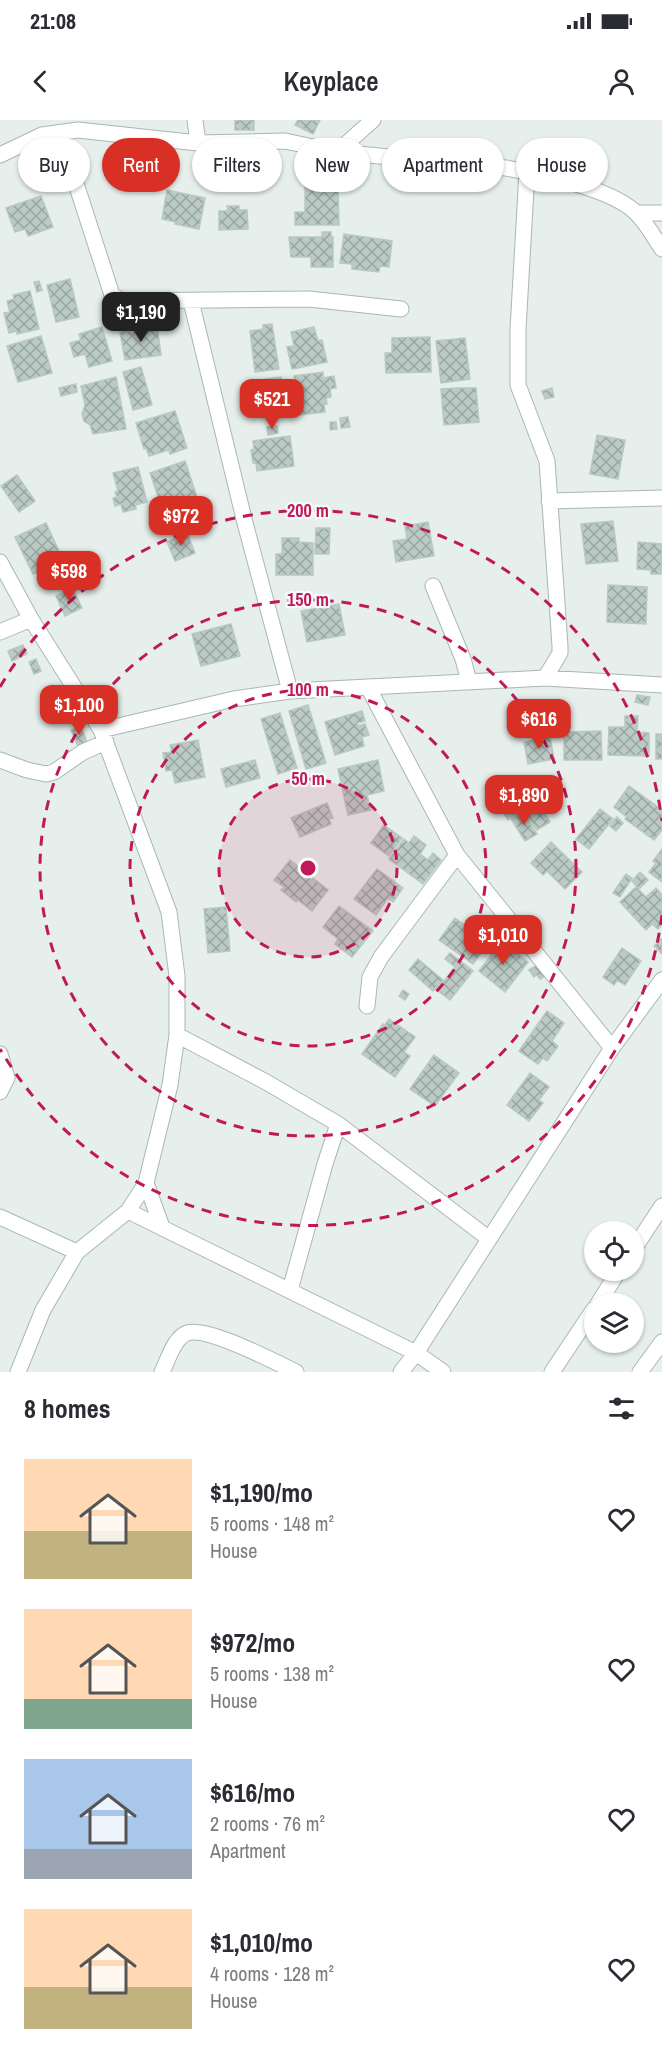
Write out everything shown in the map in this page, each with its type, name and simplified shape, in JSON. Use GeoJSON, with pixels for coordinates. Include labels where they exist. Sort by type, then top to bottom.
{"type":"FeatureCollection","features":[{"type":"Feature","properties":{"kind":"street"},"geometry":{"type":"LineString","coordinates":[[195,120],[197,138]]}},
{"type":"Feature","properties":{"kind":"street"},"geometry":{"type":"LineString","coordinates":[[352,138],[372,120]]}},
{"type":"Feature","properties":{"kind":"street"},"geometry":{"type":"LineString","coordinates":[[0,155],[42,135],[78,130],[192,142]]}},
{"type":"Feature","properties":{"kind":"street"},"geometry":{"type":"LineString","coordinates":[[60,134],[112,295],[122,301],[309,299],[401,309]]}},
{"type":"Feature","properties":{"kind":"street"},"geometry":{"type":"LineString","coordinates":[[370,155],[516,171]]}},
{"type":"Feature","properties":{"kind":"street"},"geometry":{"type":"LineString","coordinates":[[526,192],[518,330],[518,385],[547,461],[560,646],[560,653],[545,678]]}},
{"type":"Feature","properties":{"kind":"street"},"geometry":{"type":"LineString","coordinates":[[602,192],[637,213],[662,249]]}},
{"type":"Feature","properties":{"kind":"street"},"geometry":{"type":"LineString","coordinates":[[637,213],[662,213]]}},
{"type":"Feature","properties":{"kind":"street"},"geometry":{"type":"LineString","coordinates":[[191,301],[245,523],[290,691]]}},
{"type":"Feature","properties":{"kind":"street"},"geometry":{"type":"LineString","coordinates":[[549,501],[662,498]]}},
{"type":"Feature","properties":{"kind":"street"},"geometry":{"type":"LineString","coordinates":[[0,561],[31,619],[104,736],[169,912],[177,976],[177,1035],[170,1085],[146,1183],[128,1211],[77,1252],[43,1310],[18,1372]]}},
{"type":"Feature","properties":{"kind":"street"},"geometry":{"type":"LineString","coordinates":[[432,586],[463,659],[469,681]]}},
{"type":"Feature","properties":{"kind":"street"},"geometry":{"type":"LineString","coordinates":[[0,632],[31,619]]}},
{"type":"Feature","properties":{"kind":"street"},"geometry":{"type":"LineString","coordinates":[[0,760],[46,774],[54,772],[104,736],[234,699],[290,691],[545,678],[662,685]]}},
{"type":"Feature","properties":{"kind":"street"},"geometry":{"type":"LineString","coordinates":[[368,687],[457,855],[612,1048]]}},
{"type":"Feature","properties":{"kind":"street"},"geometry":{"type":"LineString","coordinates":[[367,1006],[370,977],[381,957],[457,855]]}},
{"type":"Feature","properties":{"kind":"street"},"geometry":{"type":"LineString","coordinates":[[401,1372],[416,1353],[612,1048],[662,980]]}},
{"type":"Feature","properties":{"kind":"street"},"geometry":{"type":"LineString","coordinates":[[648,998],[662,1007]]}},
{"type":"Feature","properties":{"kind":"street"},"geometry":{"type":"LineString","coordinates":[[177,1035],[338,1124],[488,1238]]}},
{"type":"Feature","properties":{"kind":"street"},"geometry":{"type":"LineString","coordinates":[[0,1054],[7,1078],[0,1092]]}},
{"type":"Feature","properties":{"kind":"street"},"geometry":{"type":"LineString","coordinates":[[290,1290],[338,1124]]}},
{"type":"Feature","properties":{"kind":"street"},"geometry":{"type":"LineString","coordinates":[[146,1183],[162,1227]]}},
{"type":"Feature","properties":{"kind":"street"},"geometry":{"type":"LineString","coordinates":[[644,1233],[662,1206]]}},
{"type":"Feature","properties":{"kind":"street"},"geometry":{"type":"LineString","coordinates":[[128,1211],[416,1353],[443,1372]]}},
{"type":"Feature","properties":{"kind":"street"},"geometry":{"type":"LineString","coordinates":[[0,1217],[77,1252]]}},
{"type":"Feature","properties":{"kind":"street"},"geometry":{"type":"LineString","coordinates":[[552,1372],[584,1324]]}},
{"type":"Feature","properties":{"kind":"street"},"geometry":{"type":"LineString","coordinates":[[162,1372],[176,1342],[186,1333],[207,1332],[280,1369],[296,1372]]}},
{"type":"Feature","properties":{"kind":"street"},"geometry":{"type":"LineString","coordinates":[[640,1372],[660,1350]]}},
{"type":"Feature","properties":{"kind":"building"},"geometry":{"type":"Polygon","coordinates":[[[235,120],[254,120],[254,130],[235,130],[235,120]]]}},
{"type":"Feature","properties":{"kind":"building"},"geometry":{"type":"Polygon","coordinates":[[[298,120],[320,120],[313,134],[295,125],[298,120]]]}},
{"type":"Feature","properties":{"kind":"building"},"geometry":{"type":"Polygon","coordinates":[[[167,192],[205,198],[199,229],[162,219],[167,192]]]}},
{"type":"Feature","properties":{"kind":"building"},"geometry":{"type":"Polygon","coordinates":[[[305,192],[338,192],[339,225],[295,225],[295,212],[305,212],[305,192]]]}},
{"type":"Feature","properties":{"kind":"building"},"geometry":{"type":"Polygon","coordinates":[[[41,196],[53,227],[28,236],[25,229],[15,232],[6,208],[41,196]]]}},
{"type":"Feature","properties":{"kind":"building"},"geometry":{"type":"Polygon","coordinates":[[[227,206],[239,206],[239,210],[247,210],[248,229],[219,230],[219,211],[228,211],[227,206]]]}},
{"type":"Feature","properties":{"kind":"building"},"geometry":{"type":"Polygon","coordinates":[[[322,232],[331,232],[331,237],[333,237],[333,267],[311,267],[311,257],[291,257],[289,237],[322,237],[322,232]]]}},
{"type":"Feature","properties":{"kind":"building"},"geometry":{"type":"Polygon","coordinates":[[[344,234],[392,241],[389,267],[380,266],[379,272],[352,269],[352,264],[340,263],[344,234]]]}},
{"type":"Feature","properties":{"kind":"building"},"geometry":{"type":"Polygon","coordinates":[[[70,279],[79,317],[56,322],[47,285],[70,279]]]}},
{"type":"Feature","properties":{"kind":"building"},"geometry":{"type":"Polygon","coordinates":[[[39,281],[42,290],[37,292],[34,282],[39,281]]]}},
{"type":"Feature","properties":{"kind":"building"},"geometry":{"type":"Polygon","coordinates":[[[30,291],[39,329],[17,334],[17,331],[9,333],[4,313],[10,312],[7,301],[14,299],[13,295],[30,291]]]}},
{"type":"Feature","properties":{"kind":"building"},"geometry":{"type":"Polygon","coordinates":[[[272,324],[279,369],[255,372],[250,331],[263,329],[263,325],[272,324]]]}},
{"type":"Feature","properties":{"kind":"building"},"geometry":{"type":"Polygon","coordinates":[[[157,326],[161,355],[125,360],[120,332],[157,326]]]}},
{"type":"Feature","properties":{"kind":"building"},"geometry":{"type":"Polygon","coordinates":[[[102,327],[112,361],[89,367],[85,354],[74,357],[70,343],[81,340],[79,334],[102,327]]]}},
{"type":"Feature","properties":{"kind":"building"},"geometry":{"type":"Polygon","coordinates":[[[314,327],[318,341],[322,340],[327,362],[292,369],[287,347],[294,346],[291,332],[314,327]]]}},
{"type":"Feature","properties":{"kind":"building"},"geometry":{"type":"Polygon","coordinates":[[[41,336],[52,373],[18,382],[7,346],[41,336]]]}},
{"type":"Feature","properties":{"kind":"building"},"geometry":{"type":"Polygon","coordinates":[[[430,337],[431,372],[386,373],[385,353],[392,353],[392,338],[430,337]]]}},
{"type":"Feature","properties":{"kind":"building"},"geometry":{"type":"Polygon","coordinates":[[[465,338],[470,379],[441,383],[436,341],[465,338]]]}},
{"type":"Feature","properties":{"kind":"building"},"geometry":{"type":"Polygon","coordinates":[[[141,367],[152,405],[133,410],[123,372],[141,367]]]}},
{"type":"Feature","properties":{"kind":"building"},"geometry":{"type":"Polygon","coordinates":[[[323,372],[323,378],[334,376],[336,388],[330,389],[331,397],[326,398],[327,404],[324,404],[325,412],[299,415],[294,376],[323,372]]]}},
{"type":"Feature","properties":{"kind":"building"},"geometry":{"type":"Polygon","coordinates":[[[116,377],[126,429],[93,434],[82,414],[85,405],[81,386],[116,377]]]}},
{"type":"Feature","properties":{"kind":"building"},"geometry":{"type":"Polygon","coordinates":[[[281,377],[286,414],[265,416],[264,403],[259,404],[257,387],[261,386],[260,380],[281,377]]]}},
{"type":"Feature","properties":{"kind":"building"},"geometry":{"type":"Polygon","coordinates":[[[76,384],[77,392],[61,396],[59,388],[76,384]]]}},
{"type":"Feature","properties":{"kind":"building"},"geometry":{"type":"Polygon","coordinates":[[[476,388],[479,422],[444,425],[441,389],[476,388]]]}},
{"type":"Feature","properties":{"kind":"building"},"geometry":{"type":"Polygon","coordinates":[[[552,388],[554,397],[545,399],[542,391],[552,388]]]}},
{"type":"Feature","properties":{"kind":"building"},"geometry":{"type":"Polygon","coordinates":[[[175,411],[187,448],[170,454],[169,450],[149,456],[146,448],[144,449],[136,423],[175,411]]]}},
{"type":"Feature","properties":{"kind":"building"},"geometry":{"type":"Polygon","coordinates":[[[348,417],[350,427],[341,428],[340,418],[348,417]]]}},
{"type":"Feature","properties":{"kind":"building"},"geometry":{"type":"Polygon","coordinates":[[[330,422],[336,422],[337,429],[330,430],[330,422]]]}},
{"type":"Feature","properties":{"kind":"building"},"geometry":{"type":"Polygon","coordinates":[[[277,426],[278,433],[268,435],[267,427],[277,426]]]}},
{"type":"Feature","properties":{"kind":"building"},"geometry":{"type":"Polygon","coordinates":[[[597,435],[625,440],[618,479],[590,474],[597,435]]]}},
{"type":"Feature","properties":{"kind":"building"},"geometry":{"type":"Polygon","coordinates":[[[290,436],[294,466],[257,471],[251,450],[254,449],[253,441],[290,436]]]}},
{"type":"Feature","properties":{"kind":"building"},"geometry":{"type":"Polygon","coordinates":[[[185,461],[197,497],[162,508],[150,473],[185,461]]]}},
{"type":"Feature","properties":{"kind":"building"},"geometry":{"type":"Polygon","coordinates":[[[138,467],[147,502],[135,505],[136,509],[123,512],[121,504],[115,506],[113,498],[117,497],[115,492],[118,491],[113,473],[138,467]]]}},
{"type":"Feature","properties":{"kind":"building"},"geometry":{"type":"Polygon","coordinates":[[[17,475],[35,501],[19,512],[1,486],[17,475]]]}},
{"type":"Feature","properties":{"kind":"building"},"geometry":{"type":"Polygon","coordinates":[[[613,521],[618,561],[586,564],[581,524],[613,521]]]}},
{"type":"Feature","properties":{"kind":"building"},"geometry":{"type":"Polygon","coordinates":[[[428,522],[434,556],[396,562],[393,541],[407,539],[405,526],[428,522]]]}},
{"type":"Feature","properties":{"kind":"building"},"geometry":{"type":"Polygon","coordinates":[[[46,523],[63,560],[33,574],[15,537],[46,523]]]}},
{"type":"Feature","properties":{"kind":"building"},"geometry":{"type":"Polygon","coordinates":[[[316,528],[330,528],[329,554],[315,554],[316,528]]]}},
{"type":"Feature","properties":{"kind":"building"},"geometry":{"type":"Polygon","coordinates":[[[187,533],[195,553],[175,561],[167,542],[187,533]]]}},
{"type":"Feature","properties":{"kind":"building"},"geometry":{"type":"Polygon","coordinates":[[[282,538],[299,538],[299,542],[313,543],[313,575],[276,575],[276,554],[282,554],[282,538]]]}},
{"type":"Feature","properties":{"kind":"building"},"geometry":{"type":"Polygon","coordinates":[[[638,542],[662,544],[661,574],[651,574],[651,570],[637,569],[638,542]]]}},
{"type":"Feature","properties":{"kind":"building"},"geometry":{"type":"Polygon","coordinates":[[[608,585],[647,587],[646,624],[607,622],[608,585]]]}},
{"type":"Feature","properties":{"kind":"building"},"geometry":{"type":"Polygon","coordinates":[[[73,589],[82,608],[65,616],[56,596],[73,589]]]}},
{"type":"Feature","properties":{"kind":"building"},"geometry":{"type":"Polygon","coordinates":[[[339,604],[345,635],[307,642],[301,611],[339,604]]]}},
{"type":"Feature","properties":{"kind":"building"},"geometry":{"type":"Polygon","coordinates":[[[231,624],[240,656],[201,666],[192,634],[231,624]]]}},
{"type":"Feature","properties":{"kind":"building"},"geometry":{"type":"Polygon","coordinates":[[[23,645],[27,654],[12,661],[8,651],[23,645]]]}},
{"type":"Feature","properties":{"kind":"building"},"geometry":{"type":"Polygon","coordinates":[[[36,659],[41,671],[34,674],[29,662],[36,659]]]}},
{"type":"Feature","properties":{"kind":"building"},"geometry":{"type":"Polygon","coordinates":[[[55,692],[60,704],[46,709],[41,697],[55,692]]]}},
{"type":"Feature","properties":{"kind":"building"},"geometry":{"type":"Polygon","coordinates":[[[637,695],[650,697],[648,705],[635,702],[637,695]]]}},
{"type":"Feature","properties":{"kind":"building"},"geometry":{"type":"Polygon","coordinates":[[[308,705],[326,763],[306,769],[289,711],[308,705]]]}},
{"type":"Feature","properties":{"kind":"building"},"geometry":{"type":"Polygon","coordinates":[[[68,707],[72,715],[59,720],[56,712],[68,707]]]}},
{"type":"Feature","properties":{"kind":"building"},"geometry":{"type":"Polygon","coordinates":[[[362,711],[365,721],[357,723],[358,726],[365,724],[369,735],[362,737],[364,746],[335,755],[325,722],[362,711]]]}},
{"type":"Feature","properties":{"kind":"building"},"geometry":{"type":"Polygon","coordinates":[[[280,713],[297,768],[278,774],[261,719],[280,713]]]}},
{"type":"Feature","properties":{"kind":"building"},"geometry":{"type":"Polygon","coordinates":[[[625,716],[638,716],[637,732],[649,733],[649,756],[608,755],[609,727],[625,727],[625,716]]]}},
{"type":"Feature","properties":{"kind":"building"},"geometry":{"type":"Polygon","coordinates":[[[81,727],[87,742],[78,746],[71,730],[81,727]]]}},
{"type":"Feature","properties":{"kind":"building"},"geometry":{"type":"Polygon","coordinates":[[[601,731],[602,760],[564,760],[564,732],[601,731]]]}},
{"type":"Feature","properties":{"kind":"building"},"geometry":{"type":"Polygon","coordinates":[[[656,734],[662,734],[662,759],[656,759],[656,734]]]}},
{"type":"Feature","properties":{"kind":"building"},"geometry":{"type":"Polygon","coordinates":[[[550,737],[554,759],[528,764],[524,742],[550,737]]]}},
{"type":"Feature","properties":{"kind":"building"},"geometry":{"type":"Polygon","coordinates":[[[198,740],[205,777],[175,783],[172,770],[166,771],[163,753],[172,752],[170,745],[198,740]]]}},
{"type":"Feature","properties":{"kind":"building"},"geometry":{"type":"Polygon","coordinates":[[[255,760],[260,778],[226,787],[221,769],[255,760]]]}},
{"type":"Feature","properties":{"kind":"building"},"geometry":{"type":"Polygon","coordinates":[[[378,760],[384,791],[367,795],[371,810],[348,815],[338,769],[378,760]]]}},
{"type":"Feature","properties":{"kind":"building"},"geometry":{"type":"Polygon","coordinates":[[[524,781],[528,787],[523,790],[519,784],[524,781]]]}},
{"type":"Feature","properties":{"kind":"building"},"geometry":{"type":"Polygon","coordinates":[[[519,784],[534,808],[525,813],[523,810],[508,820],[500,807],[503,805],[499,797],[519,784]]]}},
{"type":"Feature","properties":{"kind":"building"},"geometry":{"type":"Polygon","coordinates":[[[629,786],[662,810],[662,830],[654,840],[625,819],[627,817],[614,807],[629,786]]]}},
{"type":"Feature","properties":{"kind":"building"},"geometry":{"type":"Polygon","coordinates":[[[327,803],[333,818],[329,819],[331,824],[300,837],[291,818],[327,803]]]}},
{"type":"Feature","properties":{"kind":"building"},"geometry":{"type":"Polygon","coordinates":[[[541,807],[550,822],[537,830],[527,816],[541,807]]]}},
{"type":"Feature","properties":{"kind":"building"},"geometry":{"type":"Polygon","coordinates":[[[600,809],[613,819],[589,849],[576,839],[600,809]]]}},
{"type":"Feature","properties":{"kind":"building"},"geometry":{"type":"Polygon","coordinates":[[[523,812],[537,834],[525,841],[511,819],[523,812]]]}},
{"type":"Feature","properties":{"kind":"building"},"geometry":{"type":"Polygon","coordinates":[[[617,817],[623,823],[616,831],[610,826],[617,817]]]}},
{"type":"Feature","properties":{"kind":"building"},"geometry":{"type":"Polygon","coordinates":[[[384,825],[402,838],[389,856],[371,843],[384,825]]]}},
{"type":"Feature","properties":{"kind":"building"},"geometry":{"type":"Polygon","coordinates":[[[414,836],[426,845],[420,854],[428,860],[433,853],[441,860],[423,884],[389,859],[404,839],[409,843],[414,836]]]}},
{"type":"Feature","properties":{"kind":"building"},"geometry":{"type":"Polygon","coordinates":[[[551,842],[582,872],[565,889],[547,871],[543,875],[531,863],[551,842]]]}},
{"type":"Feature","properties":{"kind":"building"},"geometry":{"type":"Polygon","coordinates":[[[662,849],[662,882],[649,872],[656,863],[653,861],[662,849]]]}},
{"type":"Feature","properties":{"kind":"building"},"geometry":{"type":"Polygon","coordinates":[[[290,860],[328,890],[312,911],[281,890],[284,887],[274,880],[290,860]]]}},
{"type":"Feature","properties":{"kind":"building"},"geometry":{"type":"Polygon","coordinates":[[[377,869],[403,888],[393,902],[388,898],[376,915],[354,899],[377,869]]]}},
{"type":"Feature","properties":{"kind":"building"},"geometry":{"type":"Polygon","coordinates":[[[640,872],[648,880],[639,889],[632,881],[640,872]]]}},
{"type":"Feature","properties":{"kind":"building"},"geometry":{"type":"Polygon","coordinates":[[[626,874],[632,878],[620,897],[613,893],[626,874]]]}},
{"type":"Feature","properties":{"kind":"building"},"geometry":{"type":"Polygon","coordinates":[[[636,887],[646,897],[656,888],[662,895],[662,925],[658,929],[652,924],[646,930],[620,902],[636,887]]]}},
{"type":"Feature","properties":{"kind":"building"},"geometry":{"type":"Polygon","coordinates":[[[339,906],[373,931],[352,957],[335,944],[338,939],[323,927],[339,906]]]}},
{"type":"Feature","properties":{"kind":"building"},"geometry":{"type":"Polygon","coordinates":[[[226,907],[230,951],[208,953],[204,909],[226,907]]]}},
{"type":"Feature","properties":{"kind":"building"},"geometry":{"type":"Polygon","coordinates":[[[455,918],[467,927],[471,922],[484,931],[479,937],[488,943],[473,964],[439,940],[455,918]]]}},
{"type":"Feature","properties":{"kind":"building"},"geometry":{"type":"Polygon","coordinates":[[[661,939],[662,941],[662,954],[654,946],[661,939]]]}},
{"type":"Feature","properties":{"kind":"building"},"geometry":{"type":"Polygon","coordinates":[[[502,941],[528,962],[505,992],[479,971],[502,941]]]}},
{"type":"Feature","properties":{"kind":"building"},"geometry":{"type":"Polygon","coordinates":[[[622,948],[641,961],[625,985],[617,980],[614,985],[603,977],[622,948]]]}},
{"type":"Feature","properties":{"kind":"building"},"geometry":{"type":"Polygon","coordinates":[[[450,953],[473,971],[450,1000],[437,990],[455,967],[445,959],[450,953]]]}},
{"type":"Feature","properties":{"kind":"building"},"geometry":{"type":"Polygon","coordinates":[[[418,959],[443,980],[433,991],[409,970],[418,959]]]}},
{"type":"Feature","properties":{"kind":"building"},"geometry":{"type":"Polygon","coordinates":[[[537,965],[545,976],[540,979],[537,975],[534,977],[529,970],[537,965]]]}},
{"type":"Feature","properties":{"kind":"building"},"geometry":{"type":"Polygon","coordinates":[[[403,990],[409,994],[405,1000],[399,996],[403,990]]]}},
{"type":"Feature","properties":{"kind":"building"},"geometry":{"type":"Polygon","coordinates":[[[547,1011],[564,1023],[552,1041],[558,1046],[547,1061],[543,1058],[538,1064],[519,1051],[547,1011]]]}},
{"type":"Feature","properties":{"kind":"building"},"geometry":{"type":"Polygon","coordinates":[[[389,1019],[415,1037],[404,1052],[410,1056],[395,1077],[362,1054],[389,1019]]]}},
{"type":"Feature","properties":{"kind":"building"},"geometry":{"type":"Polygon","coordinates":[[[434,1055],[459,1073],[435,1106],[410,1089],[434,1055]]]}},
{"type":"Feature","properties":{"kind":"building"},"geometry":{"type":"Polygon","coordinates":[[[530,1073],[549,1087],[539,1100],[543,1103],[529,1121],[507,1105],[530,1073]]]}}]}
